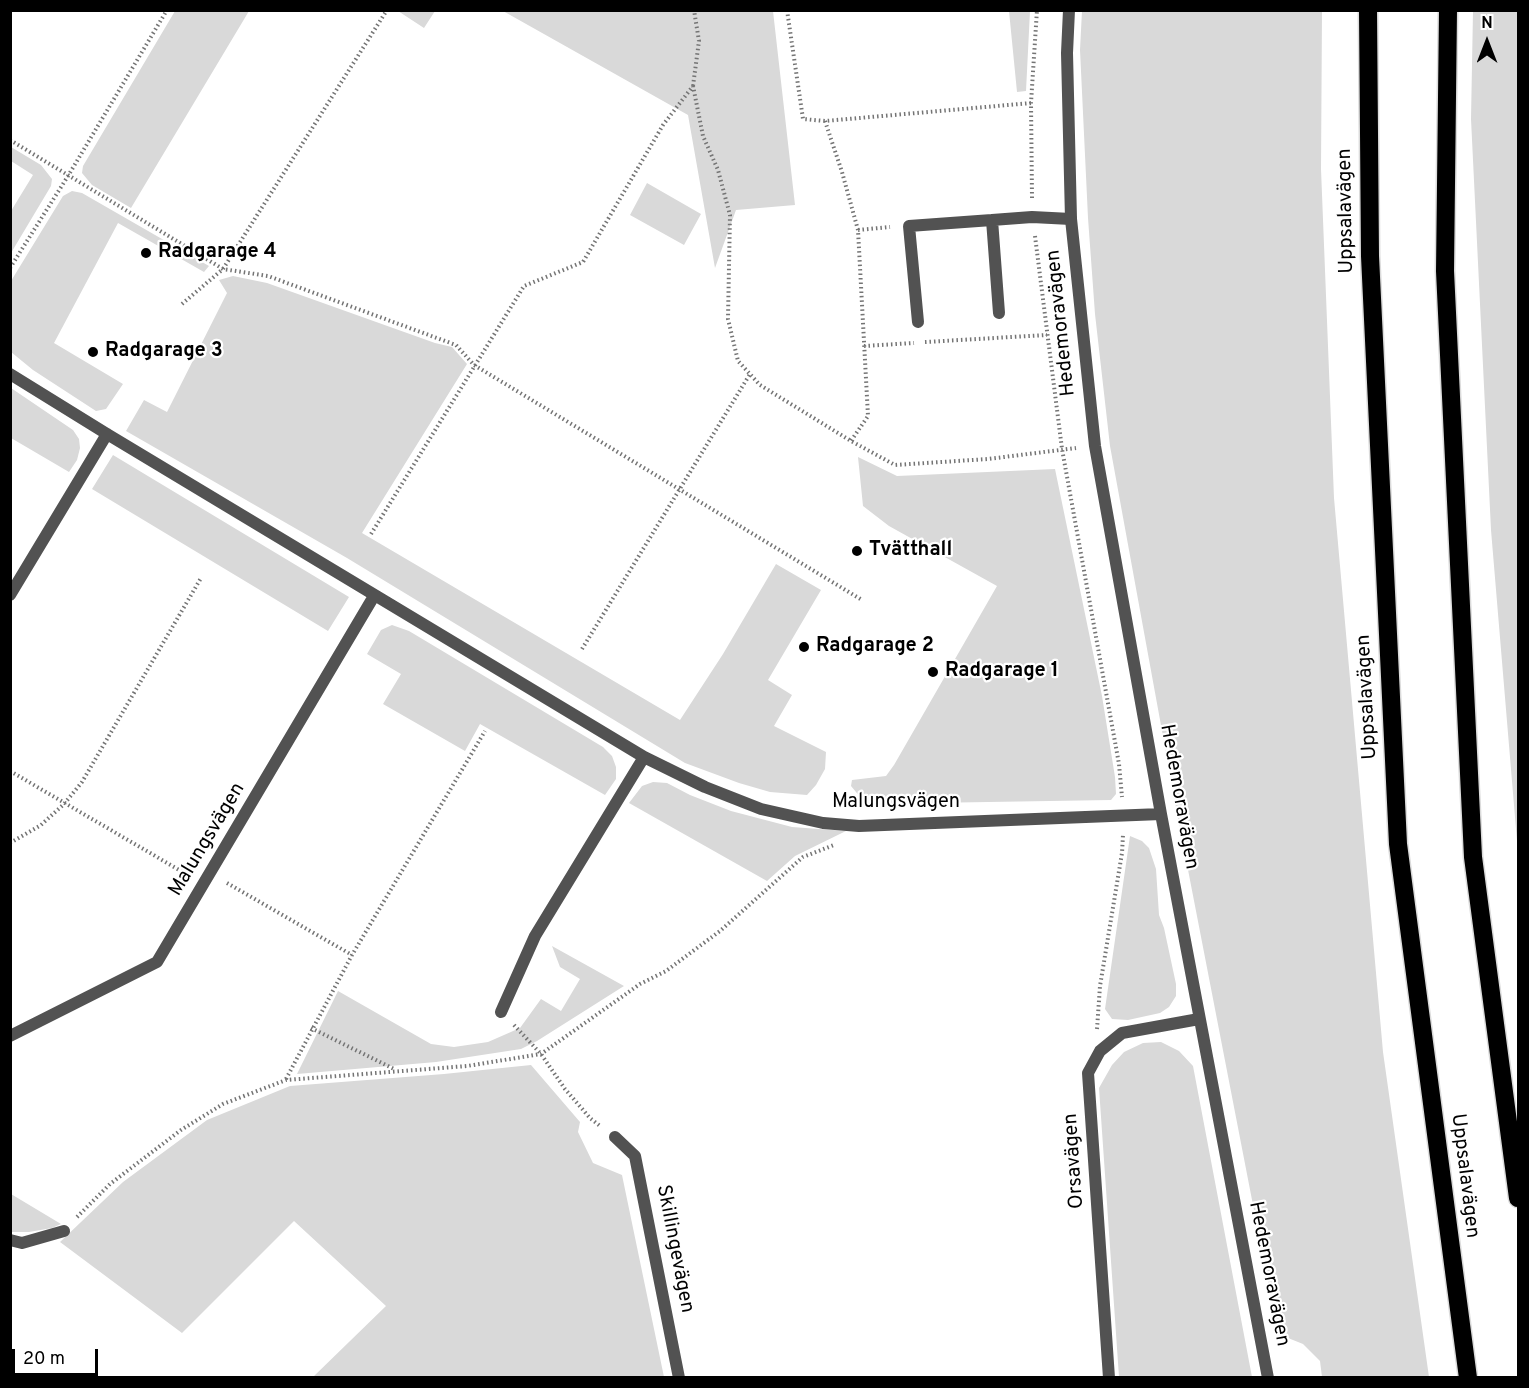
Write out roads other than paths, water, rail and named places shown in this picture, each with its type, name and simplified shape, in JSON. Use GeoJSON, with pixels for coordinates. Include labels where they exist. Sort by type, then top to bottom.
{"type":"FeatureCollection","features":[{"type":"Feature","properties":{"kind":"highway","name":"Uppsalavägen"},"geometry":{"type":"LineString","coordinates":[[1368,10],[1370,256],[1398,844],[1468,1377]]}},
{"type":"Feature","properties":{"kind":"highway"},"geometry":{"type":"LineString","coordinates":[[1448,10],[1445,271],[1473,856],[1518,1198]]}},
{"type":"Feature","properties":{"kind":"street","name":"Hedemoravägen"},"geometry":{"type":"LineString","coordinates":[[1069,10],[1066,53],[1071,219],[1095,446],[1199,1019],[1268,1377]]}},
{"type":"Feature","properties":{"kind":"street"},"geometry":{"type":"LineString","coordinates":[[918,322],[909,226],[1032,217],[1071,219]]}},
{"type":"Feature","properties":{"kind":"street"},"geometry":{"type":"LineString","coordinates":[[992,220],[999,313]]}},
{"type":"Feature","properties":{"kind":"street","name":"Malungsvägen"},"geometry":{"type":"LineString","coordinates":[[10,374],[374,596],[644,757],[705,788],[761,809],[823,823],[859,826],[1161,814]]}},
{"type":"Feature","properties":{"kind":"street"},"geometry":{"type":"LineString","coordinates":[[10,595],[107,434]]}},
{"type":"Feature","properties":{"kind":"street","name":"Malungsvägen"},"geometry":{"type":"LineString","coordinates":[[10,1036],[157,962],[374,596]]}},
{"type":"Feature","properties":{"kind":"street"},"geometry":{"type":"LineString","coordinates":[[501,1012],[535,936],[644,757]]}},
{"type":"Feature","properties":{"kind":"street","name":"Orsavägen"},"geometry":{"type":"LineString","coordinates":[[1109,1377],[1088,1073],[1100,1051],[1122,1033],[1199,1019]]}},
{"type":"Feature","properties":{"kind":"street","name":"Skillingevägen"},"geometry":{"type":"LineString","coordinates":[[615,1137],[635,1156],[679,1377]]}},
{"type":"Feature","properties":{"kind":"street"},"geometry":{"type":"LineString","coordinates":[[10,1240],[22,1243],[64,1231]]}},
{"type":"Feature","properties":{"kind":"place","name":"Radgarage 4"},"geometry":{"type":"Point","coordinates":[146,253]}},
{"type":"Feature","properties":{"kind":"place","name":"Radgarage 3"},"geometry":{"type":"Point","coordinates":[93,352]}},
{"type":"Feature","properties":{"kind":"place","name":"Tvätthall"},"geometry":{"type":"Point","coordinates":[857,551]}},
{"type":"Feature","properties":{"kind":"place","name":"Radgarage 2"},"geometry":{"type":"Point","coordinates":[804,647]}},
{"type":"Feature","properties":{"kind":"place","name":"Radgarage 1"},"geometry":{"type":"Point","coordinates":[933,672]}}]}
